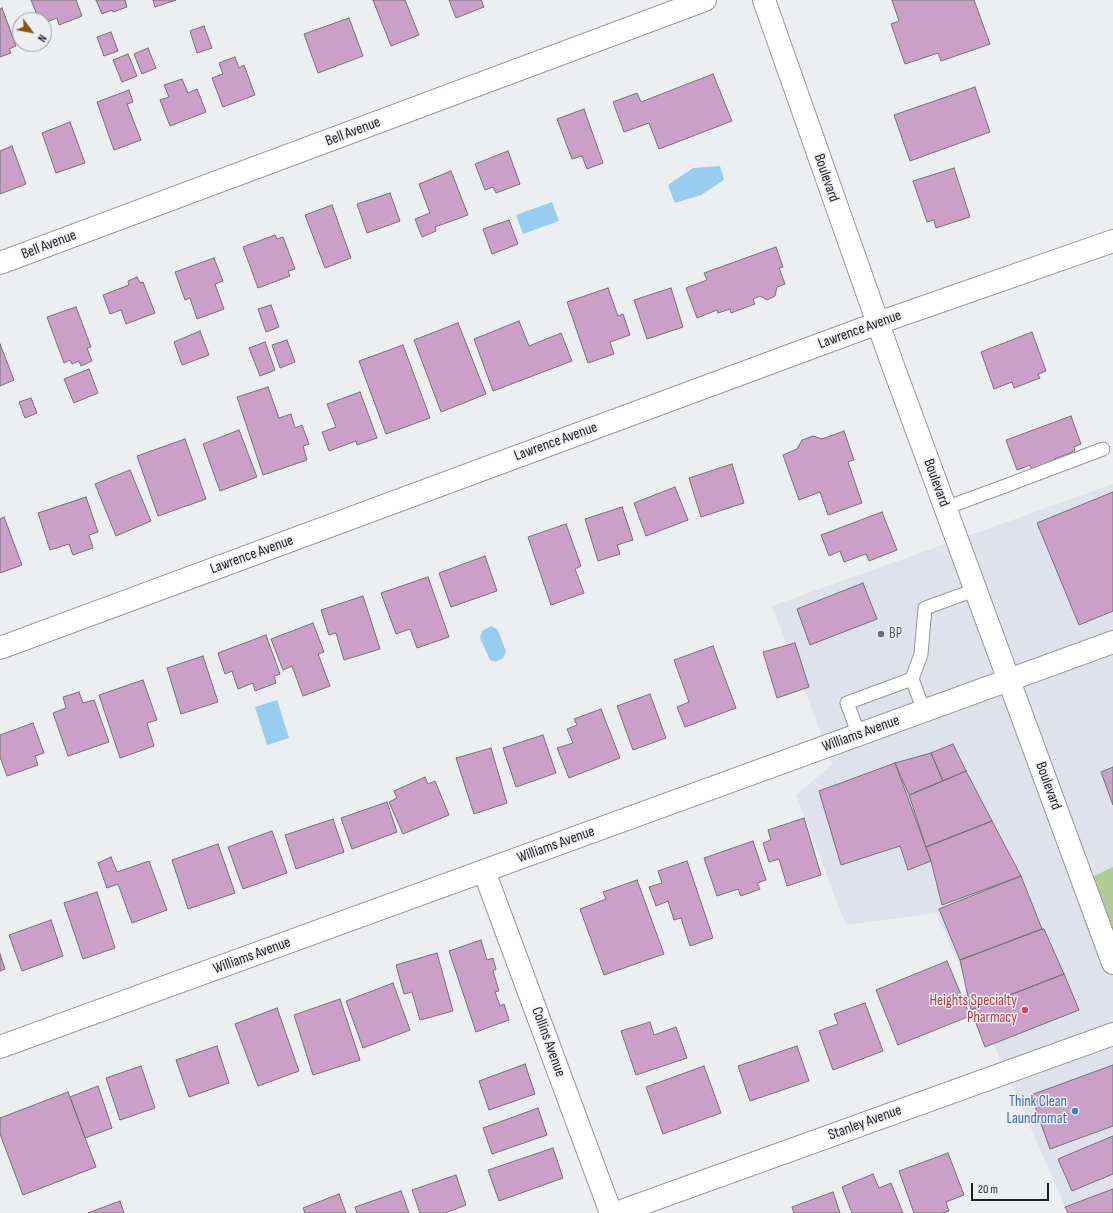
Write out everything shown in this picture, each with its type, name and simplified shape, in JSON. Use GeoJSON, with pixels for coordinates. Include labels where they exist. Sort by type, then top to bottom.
{"type":"FeatureCollection","features":[{"type":"Feature","properties":{"kind":"street","name":"Bell Avenue"},"geometry":{"type":"LineString","coordinates":[[0,263],[705,0]]}},
{"type":"Feature","properties":{"kind":"street","name":"Boulevard"},"geometry":{"type":"LineString","coordinates":[[764,0],[945,508],[1113,963]]}},
{"type":"Feature","properties":{"kind":"street","name":"Lawrence Avenue"},"geometry":{"type":"LineString","coordinates":[[0,648],[878,323],[1113,242]]}},
{"type":"Feature","properties":{"kind":"street","name":"Williams Avenue"},"geometry":{"type":"LineString","coordinates":[[0,1048],[1113,642]]}},
{"type":"Feature","properties":{"kind":"street","name":"Collins Avenue"},"geometry":{"type":"LineString","coordinates":[[484,871],[610,1213]]}},
{"type":"Feature","properties":{"kind":"street","name":"Stanley Avenue"},"geometry":{"type":"LineString","coordinates":[[616,1213],[1113,1034]]}},
{"type":"Feature","properties":{"kind":"lane"},"geometry":{"type":"LineString","coordinates":[[945,508],[1103,449]]}},
{"type":"Feature","properties":{"kind":"lane"},"geometry":{"type":"LineString","coordinates":[[924,711],[912,679],[921,654],[925,608],[975,590]]}},
{"type":"Feature","properties":{"kind":"lane"},"geometry":{"type":"LineString","coordinates":[[859,735],[847,703],[912,679]]}},
{"type":"Feature","properties":{"kind":"shaded area"},"geometry":{"type":"Polygon","coordinates":[[[1113,484],[1113,1213],[1068,1213],[936,913],[846,925],[796,795],[833,764],[772,606],[1113,484]]]}},
{"type":"Feature","properties":{"kind":"green space"},"geometry":{"type":"Polygon","coordinates":[[[1113,867],[1113,961],[1083,881],[1113,867]]]}},
{"type":"Feature","properties":{"kind":"water"},"geometry":{"type":"Polygon","coordinates":[[[720,166],[724,180],[701,195],[675,203],[668,185],[693,168],[720,166]]]}},
{"type":"Feature","properties":{"kind":"water"},"geometry":{"type":"Polygon","coordinates":[[[552,202],[559,221],[523,234],[516,215],[552,202]]]}},
{"type":"Feature","properties":{"kind":"water"},"geometry":{"type":"Polygon","coordinates":[[[491,626],[498,630],[506,652],[503,658],[496,662],[490,660],[480,638],[482,631],[491,626]]]}},
{"type":"Feature","properties":{"kind":"water"},"geometry":{"type":"Polygon","coordinates":[[[277,700],[289,738],[267,745],[255,707],[277,700]]]}},
{"type":"Feature","properties":{"kind":"building"},"geometry":{"type":"Polygon","coordinates":[[[31,0],[76,0],[82,16],[59,25],[57,18],[52,20],[52,12],[36,12],[31,0]]]}},
{"type":"Feature","properties":{"kind":"building"},"geometry":{"type":"Polygon","coordinates":[[[96,0],[125,0],[127,7],[102,14],[96,0]]]}},
{"type":"Feature","properties":{"kind":"building"},"geometry":{"type":"Polygon","coordinates":[[[153,0],[176,0],[155,7],[153,0]]]}},
{"type":"Feature","properties":{"kind":"building"},"geometry":{"type":"Polygon","coordinates":[[[373,0],[405,0],[419,35],[391,46],[373,0]]]}},
{"type":"Feature","properties":{"kind":"building"},"geometry":{"type":"Polygon","coordinates":[[[449,0],[481,0],[484,7],[456,18],[449,0]]]}},
{"type":"Feature","properties":{"kind":"building"},"geometry":{"type":"Polygon","coordinates":[[[892,0],[974,0],[990,44],[941,61],[938,53],[905,64],[891,24],[899,21],[892,0]]]}},
{"type":"Feature","properties":{"kind":"building"},"geometry":{"type":"Polygon","coordinates":[[[2,8],[12,35],[12,48],[9,49],[11,53],[0,57],[0,9],[2,8]]]}},
{"type":"Feature","properties":{"kind":"building"},"geometry":{"type":"Polygon","coordinates":[[[349,18],[363,56],[318,73],[304,34],[349,18]]]}},
{"type":"Feature","properties":{"kind":"building"},"geometry":{"type":"Polygon","coordinates":[[[204,26],[212,48],[197,53],[190,31],[204,26]]]}},
{"type":"Feature","properties":{"kind":"building"},"geometry":{"type":"Polygon","coordinates":[[[111,32],[118,51],[104,56],[97,37],[111,32]]]}},
{"type":"Feature","properties":{"kind":"building"},"geometry":{"type":"Polygon","coordinates":[[[148,48],[156,68],[142,74],[134,54],[148,48]]]}},
{"type":"Feature","properties":{"kind":"building"},"geometry":{"type":"Polygon","coordinates":[[[128,54],[137,76],[122,82],[113,60],[128,54]]]}},
{"type":"Feature","properties":{"kind":"building"},"geometry":{"type":"Polygon","coordinates":[[[235,57],[239,68],[244,65],[255,95],[223,107],[212,78],[223,74],[219,63],[235,57]]]}},
{"type":"Feature","properties":{"kind":"building"},"geometry":{"type":"Polygon","coordinates":[[[713,74],[732,121],[659,149],[649,123],[624,132],[613,102],[637,93],[641,102],[713,74]]]}},
{"type":"Feature","properties":{"kind":"building"},"geometry":{"type":"Polygon","coordinates":[[[182,79],[188,93],[197,89],[206,112],[170,126],[160,100],[169,97],[164,85],[182,79]]]}},
{"type":"Feature","properties":{"kind":"building"},"geometry":{"type":"Polygon","coordinates":[[[975,87],[990,132],[910,161],[894,115],[975,87]]]}},
{"type":"Feature","properties":{"kind":"building"},"geometry":{"type":"Polygon","coordinates":[[[129,90],[133,102],[127,104],[141,140],[114,150],[97,102],[129,90]]]}},
{"type":"Feature","properties":{"kind":"building"},"geometry":{"type":"Polygon","coordinates":[[[584,109],[603,163],[587,169],[582,156],[572,159],[557,119],[584,109]]]}},
{"type":"Feature","properties":{"kind":"building"},"geometry":{"type":"Polygon","coordinates":[[[70,122],[85,163],[56,173],[42,133],[70,122]]]}},
{"type":"Feature","properties":{"kind":"building"},"geometry":{"type":"Polygon","coordinates":[[[12,146],[26,184],[0,194],[0,151],[12,146]]]}},
{"type":"Feature","properties":{"kind":"building"},"geometry":{"type":"Polygon","coordinates":[[[508,151],[520,184],[496,193],[493,187],[485,190],[475,164],[508,151]]]}},
{"type":"Feature","properties":{"kind":"building"},"geometry":{"type":"Polygon","coordinates":[[[954,168],[970,217],[936,228],[934,220],[927,222],[913,181],[954,168]]]}},
{"type":"Feature","properties":{"kind":"building"},"geometry":{"type":"Polygon","coordinates":[[[451,171],[468,215],[435,227],[436,231],[422,237],[415,219],[430,213],[419,184],[451,171]]]}},
{"type":"Feature","properties":{"kind":"building"},"geometry":{"type":"Polygon","coordinates":[[[390,193],[400,221],[367,233],[357,204],[390,193]]]}},
{"type":"Feature","properties":{"kind":"building"},"geometry":{"type":"Polygon","coordinates":[[[332,205],[351,258],[325,268],[305,215],[332,205]]]}},
{"type":"Feature","properties":{"kind":"building"},"geometry":{"type":"Polygon","coordinates":[[[509,220],[518,244],[492,254],[483,229],[509,220]]]}},
{"type":"Feature","properties":{"kind":"building"},"geometry":{"type":"Polygon","coordinates":[[[275,235],[277,239],[283,237],[295,269],[288,271],[290,276],[258,288],[243,247],[275,235]]]}},
{"type":"Feature","properties":{"kind":"building"},"geometry":{"type":"Polygon","coordinates":[[[776,247],[783,267],[779,268],[785,284],[777,287],[775,296],[767,300],[760,296],[753,299],[755,304],[731,313],[730,309],[718,313],[717,310],[697,318],[686,288],[707,280],[704,273],[776,247]]]}},
{"type":"Feature","properties":{"kind":"building"},"geometry":{"type":"Polygon","coordinates":[[[214,258],[223,281],[215,284],[224,309],[197,319],[190,298],[185,300],[175,272],[214,258]]]}},
{"type":"Feature","properties":{"kind":"building"},"geometry":{"type":"Polygon","coordinates":[[[137,277],[140,283],[143,282],[155,313],[126,324],[121,310],[110,314],[103,295],[129,285],[128,281],[137,277]]]}},
{"type":"Feature","properties":{"kind":"building"},"geometry":{"type":"Polygon","coordinates":[[[608,288],[618,316],[623,314],[630,335],[610,342],[614,354],[588,363],[567,302],[608,288]]]}},
{"type":"Feature","properties":{"kind":"building"},"geometry":{"type":"Polygon","coordinates":[[[671,288],[683,327],[647,339],[634,300],[671,288]]]}},
{"type":"Feature","properties":{"kind":"building"},"geometry":{"type":"Polygon","coordinates":[[[271,305],[279,327],[266,332],[258,309],[271,305]]]}},
{"type":"Feature","properties":{"kind":"building"},"geometry":{"type":"Polygon","coordinates":[[[76,307],[91,347],[87,348],[92,361],[81,366],[79,361],[72,364],[70,360],[64,363],[47,317],[76,307]]]}},
{"type":"Feature","properties":{"kind":"building"},"geometry":{"type":"Polygon","coordinates":[[[519,321],[529,346],[561,333],[572,361],[493,391],[474,339],[519,321]]]}},
{"type":"Feature","properties":{"kind":"building"},"geometry":{"type":"Polygon","coordinates":[[[458,323],[486,394],[441,412],[414,340],[458,323]]]}},
{"type":"Feature","properties":{"kind":"building"},"geometry":{"type":"Polygon","coordinates":[[[200,331],[209,355],[182,365],[174,342],[200,331]]]}},
{"type":"Feature","properties":{"kind":"building"},"geometry":{"type":"Polygon","coordinates":[[[1032,332],[1046,371],[1038,374],[1040,378],[1014,388],[1012,382],[994,389],[981,352],[1032,332]]]}},
{"type":"Feature","properties":{"kind":"building"},"geometry":{"type":"Polygon","coordinates":[[[287,340],[295,362],[280,368],[272,345],[287,340]]]}},
{"type":"Feature","properties":{"kind":"building"},"geometry":{"type":"Polygon","coordinates":[[[265,342],[275,370],[260,376],[249,348],[265,342]]]}},
{"type":"Feature","properties":{"kind":"building"},"geometry":{"type":"Polygon","coordinates":[[[0,344],[14,380],[0,386],[0,344]]]}},
{"type":"Feature","properties":{"kind":"building"},"geometry":{"type":"Polygon","coordinates":[[[403,345],[430,418],[386,434],[359,361],[403,345]]]}},
{"type":"Feature","properties":{"kind":"building"},"geometry":{"type":"Polygon","coordinates":[[[89,369],[98,393],[74,403],[64,379],[89,369]]]}},
{"type":"Feature","properties":{"kind":"building"},"geometry":{"type":"Polygon","coordinates":[[[268,387],[279,418],[291,414],[295,428],[302,425],[309,444],[303,446],[307,460],[263,475],[237,397],[268,387]]]}},
{"type":"Feature","properties":{"kind":"building"},"geometry":{"type":"Polygon","coordinates":[[[360,392],[377,438],[357,445],[356,441],[329,451],[322,432],[336,427],[327,404],[360,392]]]}},
{"type":"Feature","properties":{"kind":"building"},"geometry":{"type":"Polygon","coordinates":[[[31,398],[37,413],[25,418],[19,402],[31,398]]]}},
{"type":"Feature","properties":{"kind":"building"},"geometry":{"type":"Polygon","coordinates":[[[1071,416],[1081,444],[1074,447],[1075,451],[1054,459],[1055,464],[1033,473],[1030,465],[1017,470],[1006,440],[1071,416]]]}},
{"type":"Feature","properties":{"kind":"building"},"geometry":{"type":"Polygon","coordinates":[[[239,430],[257,477],[220,491],[203,444],[239,430]]]}},
{"type":"Feature","properties":{"kind":"building"},"geometry":{"type":"Polygon","coordinates":[[[844,431],[854,460],[848,462],[862,503],[828,515],[820,492],[799,500],[783,455],[797,449],[802,440],[813,436],[822,439],[844,431]]]}},
{"type":"Feature","properties":{"kind":"building"},"geometry":{"type":"Polygon","coordinates":[[[185,439],[206,499],[158,516],[137,456],[185,439]]]}},
{"type":"Feature","properties":{"kind":"building"},"geometry":{"type":"Polygon","coordinates":[[[732,464],[744,503],[701,517],[689,478],[732,464]]]}},
{"type":"Feature","properties":{"kind":"building"},"geometry":{"type":"Polygon","coordinates":[[[130,470],[151,521],[116,536],[95,484],[130,470]]]}},
{"type":"Feature","properties":{"kind":"building"},"geometry":{"type":"Polygon","coordinates":[[[675,487],[688,520],[646,536],[634,503],[675,487]]]}},
{"type":"Feature","properties":{"kind":"building"},"geometry":{"type":"Polygon","coordinates":[[[1113,492],[1113,611],[1079,625],[1037,523],[1113,492]]]}},
{"type":"Feature","properties":{"kind":"building"},"geometry":{"type":"Polygon","coordinates":[[[86,497],[98,532],[89,535],[93,548],[73,555],[69,544],[50,550],[38,513],[86,497]]]}},
{"type":"Feature","properties":{"kind":"building"},"geometry":{"type":"Polygon","coordinates":[[[622,507],[633,540],[617,545],[620,554],[598,561],[585,519],[622,507]]]}},
{"type":"Feature","properties":{"kind":"building"},"geometry":{"type":"Polygon","coordinates":[[[882,512],[897,550],[869,561],[866,554],[844,562],[840,551],[829,556],[821,535],[882,512]]]}},
{"type":"Feature","properties":{"kind":"building"},"geometry":{"type":"Polygon","coordinates":[[[4,517],[22,565],[0,573],[0,519],[4,517]]]}},
{"type":"Feature","properties":{"kind":"building"},"geometry":{"type":"Polygon","coordinates":[[[566,524],[581,566],[575,569],[584,593],[551,605],[528,537],[566,524]]]}},
{"type":"Feature","properties":{"kind":"building"},"geometry":{"type":"Polygon","coordinates":[[[485,556],[497,591],[451,607],[439,573],[485,556]]]}},
{"type":"Feature","properties":{"kind":"building"},"geometry":{"type":"Polygon","coordinates":[[[428,577],[449,637],[417,648],[410,629],[396,634],[381,593],[428,577]]]}},
{"type":"Feature","properties":{"kind":"building"},"geometry":{"type":"Polygon","coordinates":[[[863,583],[877,619],[810,645],[797,609],[863,583]]]}},
{"type":"Feature","properties":{"kind":"building"},"geometry":{"type":"Polygon","coordinates":[[[363,596],[380,649],[344,660],[336,633],[329,635],[321,610],[363,596]]]}},
{"type":"Feature","properties":{"kind":"building"},"geometry":{"type":"Polygon","coordinates":[[[313,623],[324,652],[318,654],[330,686],[303,696],[292,666],[283,670],[271,639],[313,623]]]}},
{"type":"Feature","properties":{"kind":"building"},"geometry":{"type":"Polygon","coordinates":[[[266,635],[280,674],[274,676],[276,683],[255,691],[253,683],[238,689],[232,671],[225,674],[218,653],[266,635]]]}},
{"type":"Feature","properties":{"kind":"building"},"geometry":{"type":"Polygon","coordinates":[[[795,643],[809,687],[777,698],[763,652],[795,643]]]}},
{"type":"Feature","properties":{"kind":"building"},"geometry":{"type":"Polygon","coordinates":[[[713,646],[736,708],[685,727],[677,707],[689,702],[674,660],[713,646]]]}},
{"type":"Feature","properties":{"kind":"building"},"geometry":{"type":"Polygon","coordinates":[[[203,656],[218,702],[181,714],[167,668],[203,656]]]}},
{"type":"Feature","properties":{"kind":"building"},"geometry":{"type":"Polygon","coordinates":[[[143,680],[157,720],[147,723],[154,746],[120,758],[99,695],[143,680]]]}},
{"type":"Feature","properties":{"kind":"building"},"geometry":{"type":"Polygon","coordinates":[[[79,692],[83,703],[94,700],[109,742],[68,756],[53,713],[66,708],[63,697],[79,692]]]}},
{"type":"Feature","properties":{"kind":"building"},"geometry":{"type":"Polygon","coordinates":[[[650,694],[666,738],[633,750],[617,706],[650,694]]]}},
{"type":"Feature","properties":{"kind":"building"},"geometry":{"type":"Polygon","coordinates":[[[601,709],[620,758],[569,778],[557,748],[573,743],[567,729],[577,725],[574,719],[601,709]]]}},
{"type":"Feature","properties":{"kind":"building"},"geometry":{"type":"Polygon","coordinates":[[[33,723],[44,753],[35,756],[38,765],[7,776],[0,757],[0,735],[33,723]]]}},
{"type":"Feature","properties":{"kind":"building"},"geometry":{"type":"Polygon","coordinates":[[[543,735],[556,773],[516,787],[503,748],[543,735]]]}},
{"type":"Feature","properties":{"kind":"building"},"geometry":{"type":"Polygon","coordinates":[[[953,744],[966,771],[943,781],[931,753],[953,744]]]}},
{"type":"Feature","properties":{"kind":"building"},"geometry":{"type":"Polygon","coordinates":[[[491,748],[507,803],[474,814],[456,758],[491,748]]]}},
{"type":"Feature","properties":{"kind":"building"},"geometry":{"type":"Polygon","coordinates":[[[931,753],[943,781],[909,795],[895,763],[931,753]]]}},
{"type":"Feature","properties":{"kind":"building"},"geometry":{"type":"Polygon","coordinates":[[[895,763],[931,861],[908,870],[900,846],[841,865],[819,791],[895,763]]]}},
{"type":"Feature","properties":{"kind":"building"},"geometry":{"type":"Polygon","coordinates":[[[1113,767],[1113,805],[1101,772],[1113,767]]]}},
{"type":"Feature","properties":{"kind":"building"},"geometry":{"type":"Polygon","coordinates":[[[966,771],[992,821],[926,847],[909,795],[966,771]]]}},
{"type":"Feature","properties":{"kind":"building"},"geometry":{"type":"Polygon","coordinates":[[[425,777],[428,784],[435,781],[449,815],[403,834],[389,802],[397,798],[394,791],[425,777]]]}},
{"type":"Feature","properties":{"kind":"building"},"geometry":{"type":"Polygon","coordinates":[[[387,802],[397,832],[352,849],[341,818],[387,802]]]}},
{"type":"Feature","properties":{"kind":"building"},"geometry":{"type":"Polygon","coordinates":[[[804,818],[821,875],[787,886],[779,859],[769,862],[763,843],[771,840],[768,830],[804,818]]]}},
{"type":"Feature","properties":{"kind":"building"},"geometry":{"type":"Polygon","coordinates":[[[333,819],[344,852],[296,869],[285,835],[333,819]]]}},
{"type":"Feature","properties":{"kind":"building"},"geometry":{"type":"Polygon","coordinates":[[[992,821],[1021,876],[942,905],[926,847],[992,821]]]}},
{"type":"Feature","properties":{"kind":"building"},"geometry":{"type":"Polygon","coordinates":[[[272,831],[287,873],[243,889],[228,847],[272,831]]]}},
{"type":"Feature","properties":{"kind":"building"},"geometry":{"type":"Polygon","coordinates":[[[753,841],[766,880],[757,883],[760,889],[741,896],[738,889],[717,896],[704,858],[753,841]]]}},
{"type":"Feature","properties":{"kind":"building"},"geometry":{"type":"Polygon","coordinates":[[[218,844],[235,893],[188,909],[172,860],[218,844]]]}},
{"type":"Feature","properties":{"kind":"building"},"geometry":{"type":"Polygon","coordinates":[[[111,857],[117,872],[149,861],[167,910],[132,923],[118,884],[107,888],[98,863],[111,857]]]}},
{"type":"Feature","properties":{"kind":"building"},"geometry":{"type":"Polygon","coordinates":[[[687,861],[713,938],[690,946],[681,918],[674,920],[668,901],[656,906],[649,887],[662,883],[658,871],[687,861]]]}},
{"type":"Feature","properties":{"kind":"building"},"geometry":{"type":"Polygon","coordinates":[[[1021,876],[1042,929],[960,960],[939,909],[1021,876]]]}},
{"type":"Feature","properties":{"kind":"building"},"geometry":{"type":"Polygon","coordinates":[[[637,880],[664,954],[604,975],[580,909],[606,899],[603,892],[637,880]]]}},
{"type":"Feature","properties":{"kind":"building"},"geometry":{"type":"Polygon","coordinates":[[[97,892],[115,948],[83,959],[64,903],[97,892]]]}},
{"type":"Feature","properties":{"kind":"building"},"geometry":{"type":"Polygon","coordinates":[[[51,920],[63,956],[22,971],[9,935],[51,920]]]}},
{"type":"Feature","properties":{"kind":"building"},"geometry":{"type":"Polygon","coordinates":[[[1044,929],[1064,974],[971,1010],[960,960],[1044,929]]]}},
{"type":"Feature","properties":{"kind":"building"},"geometry":{"type":"Polygon","coordinates":[[[481,940],[487,960],[493,958],[496,969],[493,971],[499,991],[495,992],[500,1006],[504,1004],[509,1020],[476,1032],[449,951],[481,940]]]}},
{"type":"Feature","properties":{"kind":"building"},"geometry":{"type":"Polygon","coordinates":[[[437,953],[453,1011],[420,1020],[412,992],[404,994],[396,965],[437,953]]]}},
{"type":"Feature","properties":{"kind":"building"},"geometry":{"type":"Polygon","coordinates":[[[0,954],[5,969],[0,971],[0,954]]]}},
{"type":"Feature","properties":{"kind":"building"},"geometry":{"type":"Polygon","coordinates":[[[947,961],[970,1016],[898,1045],[876,990],[947,961]]]}},
{"type":"Feature","properties":{"kind":"building","name":"Heights Specialty Pharmacy"},"geometry":{"type":"Polygon","coordinates":[[[1064,974],[1079,1010],[985,1047],[971,1010],[1064,974]]]}},
{"type":"Feature","properties":{"kind":"building"},"geometry":{"type":"Polygon","coordinates":[[[393,983],[410,1030],[363,1048],[346,1001],[393,983]]]}},
{"type":"Feature","properties":{"kind":"building"},"geometry":{"type":"Polygon","coordinates":[[[340,999],[360,1060],[313,1075],[294,1015],[340,999]]]}},
{"type":"Feature","properties":{"kind":"building"},"geometry":{"type":"Polygon","coordinates":[[[865,1003],[883,1051],[833,1070],[819,1031],[838,1024],[834,1014],[865,1003]]]}},
{"type":"Feature","properties":{"kind":"building"},"geometry":{"type":"Polygon","coordinates":[[[277,1008],[299,1071],[258,1086],[235,1024],[277,1008]]]}},
{"type":"Feature","properties":{"kind":"building"},"geometry":{"type":"Polygon","coordinates":[[[650,1022],[654,1035],[676,1027],[687,1058],[636,1075],[621,1031],[650,1022]]]}},
{"type":"Feature","properties":{"kind":"building"},"geometry":{"type":"Polygon","coordinates":[[[217,1046],[229,1083],[189,1097],[176,1060],[217,1046]]]}},
{"type":"Feature","properties":{"kind":"building"},"geometry":{"type":"Polygon","coordinates":[[[797,1046],[809,1081],[750,1101],[738,1066],[797,1046]]]}},
{"type":"Feature","properties":{"kind":"building"},"geometry":{"type":"Polygon","coordinates":[[[525,1064],[535,1094],[489,1110],[479,1081],[525,1064]]]}},
{"type":"Feature","properties":{"kind":"building","name":"Think Clean Laundromat"},"geometry":{"type":"Polygon","coordinates":[[[1113,1065],[1113,1126],[1050,1149],[1031,1095],[1113,1065]]]}},
{"type":"Feature","properties":{"kind":"building"},"geometry":{"type":"Polygon","coordinates":[[[141,1066],[155,1108],[120,1120],[106,1078],[141,1066]]]}},
{"type":"Feature","properties":{"kind":"building"},"geometry":{"type":"Polygon","coordinates":[[[704,1066],[721,1113],[663,1134],[646,1087],[704,1066]]]}},
{"type":"Feature","properties":{"kind":"building"},"geometry":{"type":"Polygon","coordinates":[[[98,1086],[112,1128],[85,1138],[70,1097],[98,1086]]]}},
{"type":"Feature","properties":{"kind":"building"},"geometry":{"type":"Polygon","coordinates":[[[68,1092],[96,1167],[23,1195],[0,1134],[0,1118],[68,1092]]]}},
{"type":"Feature","properties":{"kind":"building"},"geometry":{"type":"Polygon","coordinates":[[[538,1108],[547,1135],[492,1154],[483,1128],[538,1108]]]}},
{"type":"Feature","properties":{"kind":"building"},"geometry":{"type":"Polygon","coordinates":[[[1113,1136],[1113,1174],[1072,1191],[1058,1159],[1113,1136]]]}},
{"type":"Feature","properties":{"kind":"building"},"geometry":{"type":"Polygon","coordinates":[[[553,1148],[563,1178],[499,1201],[488,1170],[553,1148]]]}},
{"type":"Feature","properties":{"kind":"building"},"geometry":{"type":"Polygon","coordinates":[[[948,1153],[964,1195],[946,1202],[949,1211],[943,1213],[914,1213],[899,1171],[948,1153]]]}},
{"type":"Feature","properties":{"kind":"building"},"geometry":{"type":"Polygon","coordinates":[[[873,1174],[879,1188],[891,1183],[903,1213],[852,1213],[842,1187],[873,1174]]]}},
{"type":"Feature","properties":{"kind":"building"},"geometry":{"type":"Polygon","coordinates":[[[456,1175],[466,1205],[445,1213],[420,1213],[412,1190],[456,1175]]]}},
{"type":"Feature","properties":{"kind":"building"},"geometry":{"type":"Polygon","coordinates":[[[1113,1189],[1113,1213],[1068,1213],[1065,1207],[1113,1189]]]}},
{"type":"Feature","properties":{"kind":"building"},"geometry":{"type":"Polygon","coordinates":[[[401,1191],[409,1213],[357,1213],[355,1207],[401,1191]]]}},
{"type":"Feature","properties":{"kind":"building"},"geometry":{"type":"Polygon","coordinates":[[[833,1192],[840,1213],[794,1213],[792,1207],[833,1192]]]}},
{"type":"Feature","properties":{"kind":"building"},"geometry":{"type":"Polygon","coordinates":[[[339,1194],[346,1213],[305,1213],[303,1208],[339,1194]]]}},
{"type":"Feature","properties":{"kind":"building"},"geometry":{"type":"Polygon","coordinates":[[[120,1201],[124,1213],[88,1213],[93,1211],[120,1201]]]}},
{"type":"Feature","properties":{"kind":"place","name":"BP"},"geometry":{"type":"Point","coordinates":[881,634]}},
{"type":"Feature","properties":{"kind":"place","name":"Heights Specialty Pharmacy"},"geometry":{"type":"Point","coordinates":[1025,1010]}},
{"type":"Feature","properties":{"kind":"place","name":"Think Clean Laundromat"},"geometry":{"type":"Point","coordinates":[1075,1111]}}]}
